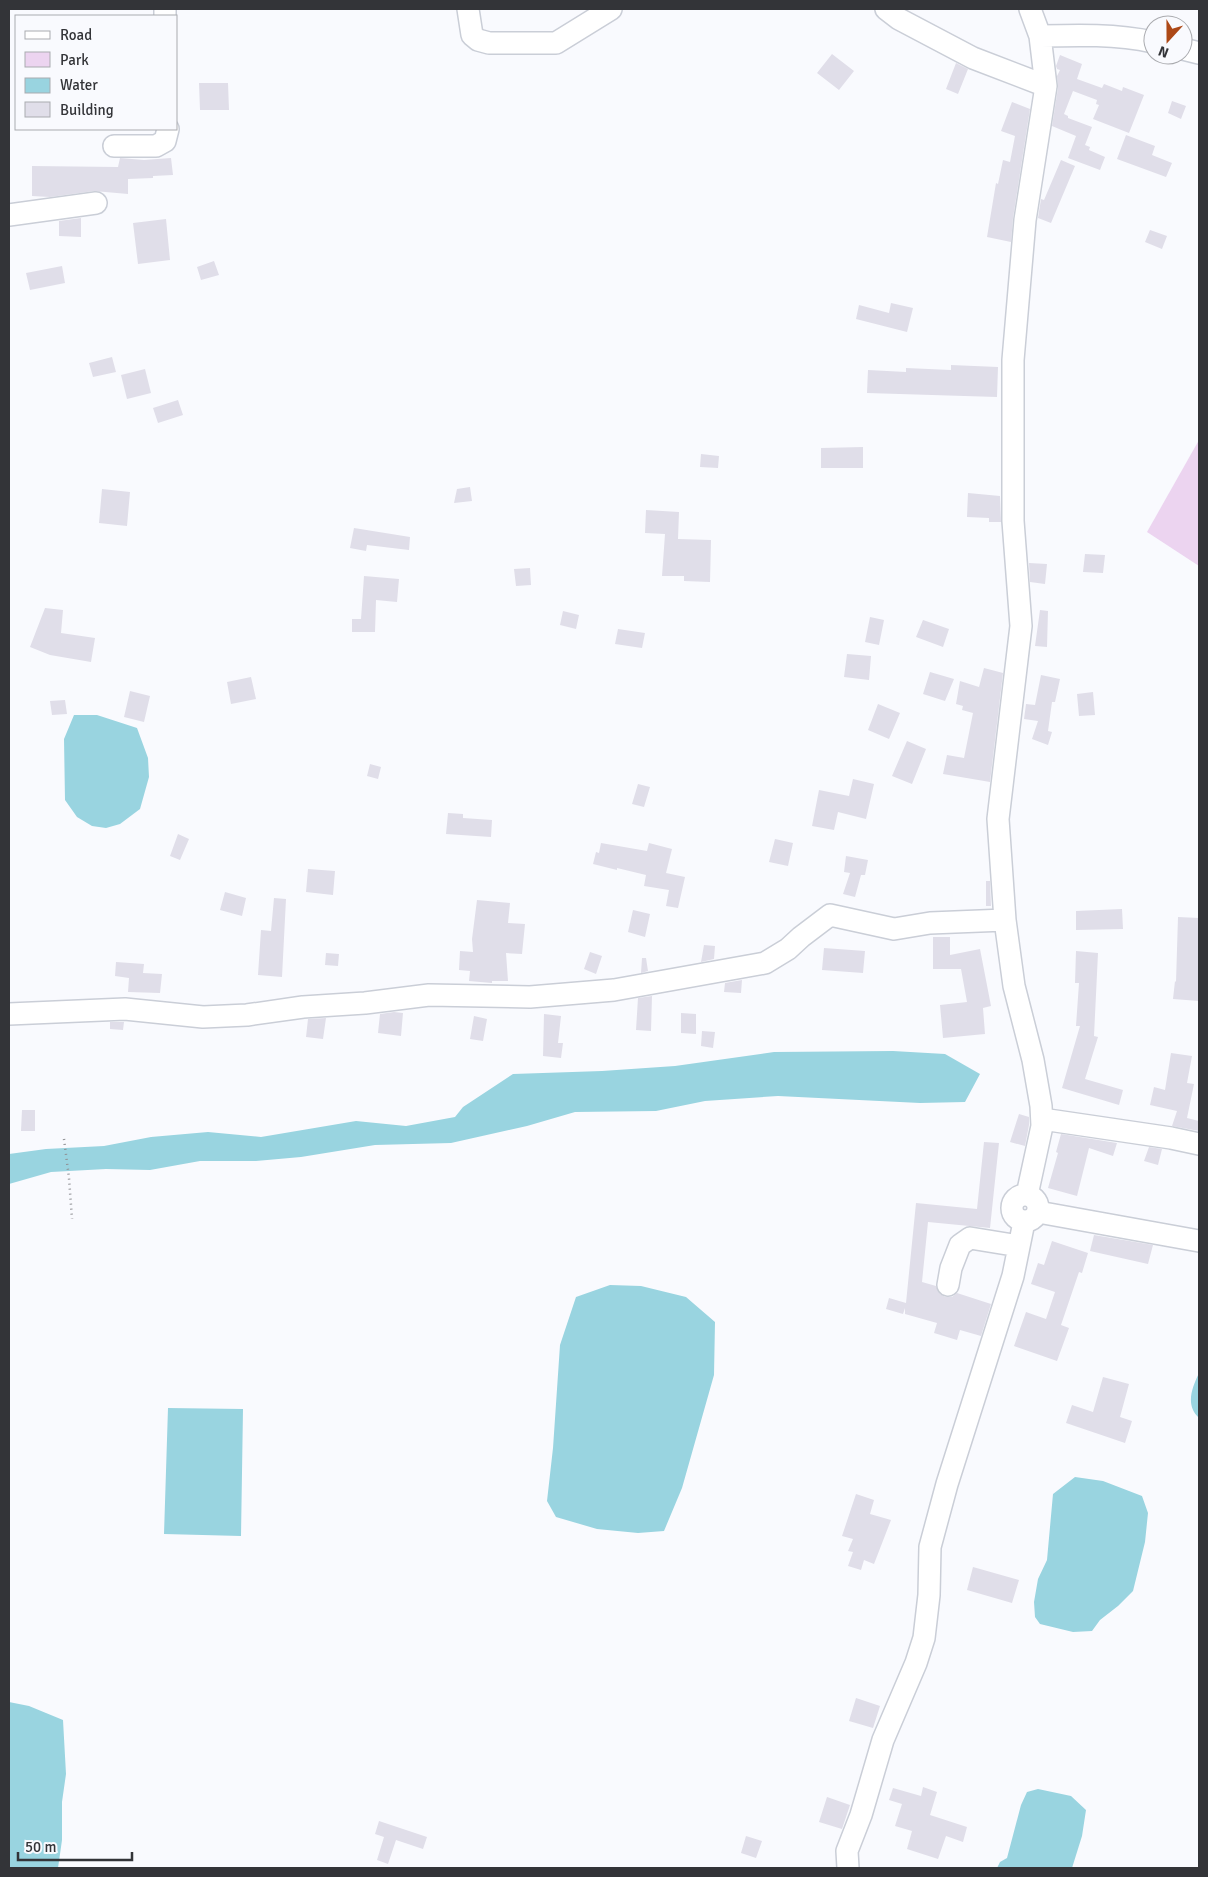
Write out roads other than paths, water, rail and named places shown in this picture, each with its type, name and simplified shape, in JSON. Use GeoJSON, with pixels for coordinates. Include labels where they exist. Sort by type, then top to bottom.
{"type":"FeatureCollection","features":[{"type":"Feature","properties":{"kind":"street"},"geometry":{"type":"LineString","coordinates":[[468,9],[472,35],[478,40],[490,43],[556,43],[611,9]]}},
{"type":"Feature","properties":{"kind":"street"},"geometry":{"type":"LineString","coordinates":[[886,9],[899,19],[972,58],[1046,86]]}},
{"type":"Feature","properties":{"kind":"street"},"geometry":{"type":"LineString","coordinates":[[848,1868],[847,1851],[861,1815],[883,1740],[916,1663],[924,1638],[929,1595],[930,1547],[947,1484],[1013,1276],[1019,1246],[1030,1210],[1042,1126],[1032,1060],[1014,986],[1006,920],[998,819],[1021,626],[1013,521],[1013,360],[1025,220],[1046,86],[1040,36],[1030,9]]}},
{"type":"Feature","properties":{"kind":"street"},"geometry":{"type":"LineString","coordinates":[[1040,36],[1084,34],[1143,40]]}},
{"type":"Feature","properties":{"kind":"street"},"geometry":{"type":"LineString","coordinates":[[114,146],[156,146],[165,141],[168,130]]}},
{"type":"Feature","properties":{"kind":"street"},"geometry":{"type":"LineString","coordinates":[[9,215],[96,202]]}},
{"type":"Feature","properties":{"kind":"street"},"geometry":{"type":"LineString","coordinates":[[9,1014],[125,1008],[203,1017],[247,1015],[303,1007],[365,1003],[429,995],[530,997],[614,990],[765,963],[788,949],[830,915],[894,930],[930,923],[1006,920]]}},
{"type":"Feature","properties":{"kind":"street"},"geometry":{"type":"LineString","coordinates":[[1042,1119],[1171,1138],[1199,1144]]}},
{"type":"Feature","properties":{"kind":"street"},"geometry":{"type":"LineString","coordinates":[[1030,1210],[1199,1241]]}},
{"type":"Feature","properties":{"kind":"street"},"geometry":{"type":"LineString","coordinates":[[948,1285],[960,1245],[970,1238],[1019,1246]]}},
{"type":"Feature","properties":{"kind":"water"},"geometry":{"type":"Polygon","coordinates":[[[74,715],[97,715],[137,728],[148,758],[149,777],[140,809],[120,824],[106,828],[92,826],[77,817],[65,800],[64,739],[74,715]]]}},
{"type":"Feature","properties":{"kind":"water"},"geometry":{"type":"Polygon","coordinates":[[[893,1051],[945,1054],[980,1074],[965,1102],[920,1103],[778,1096],[705,1101],[656,1111],[575,1112],[527,1126],[451,1143],[375,1145],[301,1157],[256,1161],[200,1161],[150,1170],[106,1169],[51,1172],[9,1184],[9,1154],[46,1149],[104,1146],[151,1137],[208,1132],[261,1137],[356,1121],[406,1126],[455,1117],[463,1107],[513,1074],[675,1066],[774,1052],[893,1051]]]}},
{"type":"Feature","properties":{"kind":"water"},"geometry":{"type":"Polygon","coordinates":[[[610,1285],[641,1286],[686,1297],[715,1322],[714,1375],[682,1488],[664,1531],[638,1533],[597,1529],[556,1517],[547,1501],[553,1448],[560,1345],[576,1297],[610,1285]]]}},
{"type":"Feature","properties":{"kind":"water"},"geometry":{"type":"Polygon","coordinates":[[[1199,1373],[1199,1418],[1192,1408],[1191,1396],[1199,1373]]]}},
{"type":"Feature","properties":{"kind":"water"},"geometry":{"type":"Polygon","coordinates":[[[168,1408],[243,1409],[241,1536],[164,1534],[168,1408]]]}},
{"type":"Feature","properties":{"kind":"water"},"geometry":{"type":"Polygon","coordinates":[[[1075,1477],[1103,1481],[1142,1496],[1148,1513],[1145,1542],[1133,1591],[1100,1620],[1092,1631],[1073,1632],[1040,1624],[1035,1617],[1034,1602],[1038,1579],[1047,1560],[1053,1494],[1075,1477]]]}},
{"type":"Feature","properties":{"kind":"water"},"geometry":{"type":"Polygon","coordinates":[[[9,1702],[29,1706],[63,1720],[66,1774],[62,1802],[62,1840],[58,1868],[9,1868],[9,1702]]]}},
{"type":"Feature","properties":{"kind":"water"},"geometry":{"type":"Polygon","coordinates":[[[1038,1789],[1071,1796],[1086,1810],[1082,1836],[1072,1868],[997,1868],[1000,1862],[1007,1858],[1021,1805],[1027,1792],[1038,1789]]]}}]}
